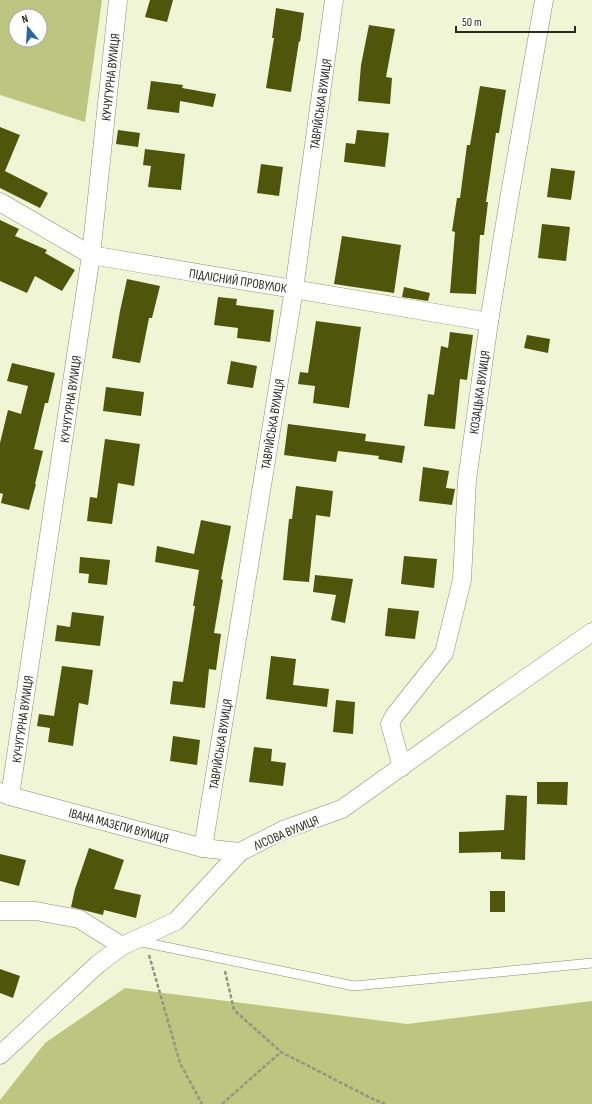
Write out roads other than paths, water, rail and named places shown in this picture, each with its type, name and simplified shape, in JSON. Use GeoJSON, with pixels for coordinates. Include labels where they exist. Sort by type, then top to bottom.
{"type":"FeatureCollection","features":[{"type":"Feature","properties":{"kind":"street","name":"КУЧУГУРНА ВУЛИЦЯ"},"geometry":{"type":"LineString","coordinates":[[5,794],[91,256],[118,0]]}},
{"type":"Feature","properties":{"kind":"street","name":"ТАВРІЙСЬКА ВУЛИЦЯ"},"geometry":{"type":"LineString","coordinates":[[203,848],[294,289],[334,0]]}},
{"type":"Feature","properties":{"kind":"street","name":"КОЗАЦЬКА ВУЛИЦЯ"},"geometry":{"type":"LineString","coordinates":[[402,767],[390,724],[394,716],[444,653],[462,580],[467,480],[489,322],[544,0]]}},
{"type":"Feature","properties":{"kind":"street","name":"ПІДЛІСНИЙ ПРОВУЛОК"},"geometry":{"type":"LineString","coordinates":[[0,202],[91,256],[489,322]]}},
{"type":"Feature","properties":{"kind":"street","name":"ЛІСОВА ВУЛИЦЯ"},"geometry":{"type":"LineString","coordinates":[[0,1055],[98,964],[176,921],[240,852],[283,830],[342,809],[592,632]]}},
{"type":"Feature","properties":{"kind":"street","name":"ІВАНА МАЗЕПИ ВУЛИЦЯ"},"geometry":{"type":"LineString","coordinates":[[5,794],[203,848],[240,852]]}},
{"type":"Feature","properties":{"kind":"street"},"geometry":{"type":"LineString","coordinates":[[0,910],[36,911],[79,919],[134,943]]}},
{"type":"Feature","properties":{"kind":"lane"},"geometry":{"type":"LineString","coordinates":[[134,943],[222,958],[354,986],[592,963]]}}]}
